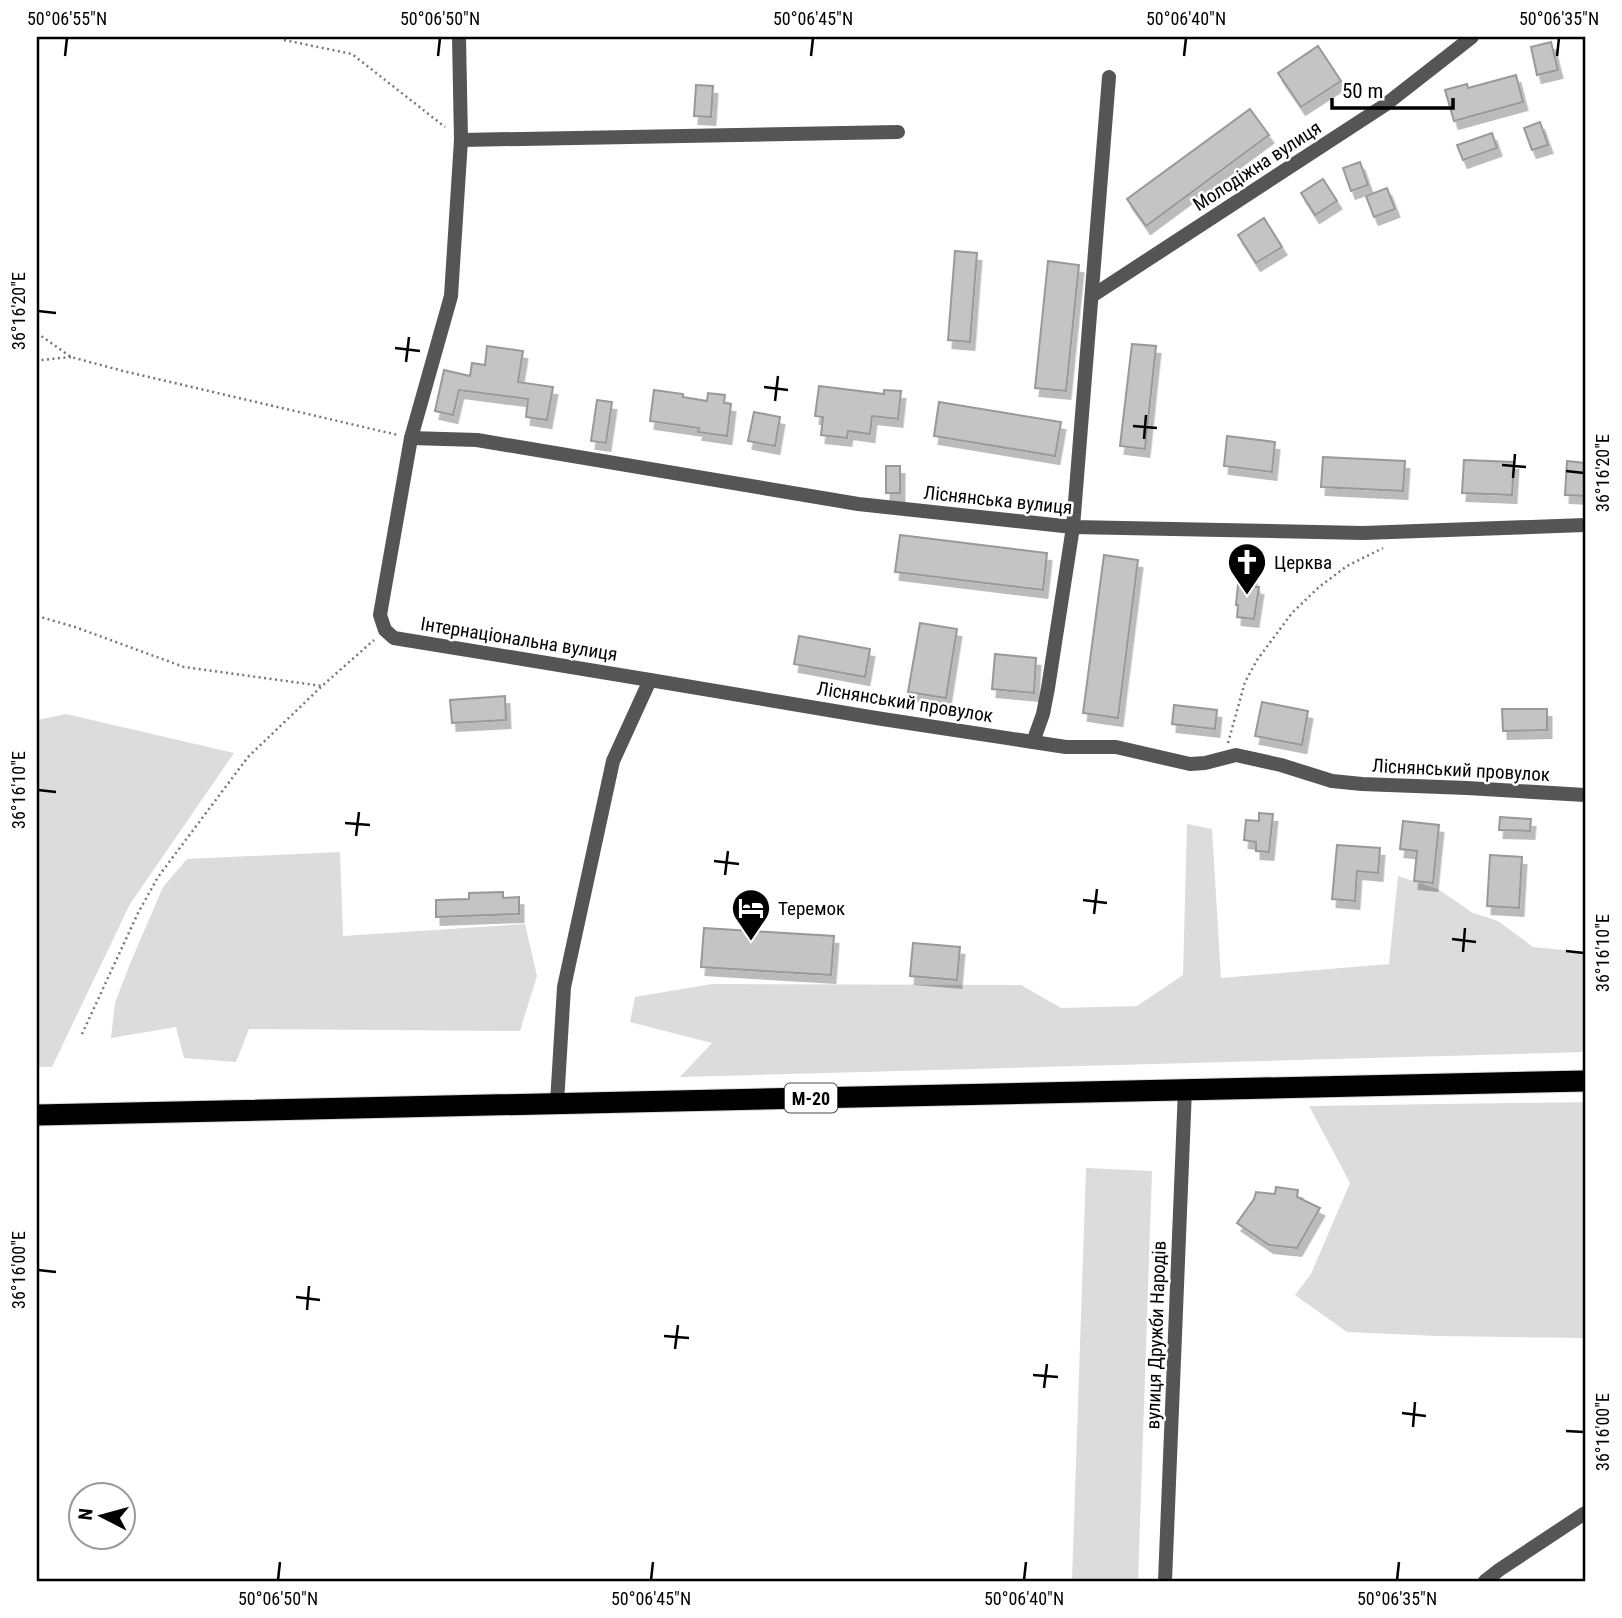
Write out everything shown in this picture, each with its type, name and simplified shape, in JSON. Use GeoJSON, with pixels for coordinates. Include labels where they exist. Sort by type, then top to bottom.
{"type":"FeatureCollection","features":[{"type":"Feature","properties":{"kind":"highway","name":"М-20"},"geometry":{"type":"LineString","coordinates":[[37,1115],[1585,1081]]}},
{"type":"Feature","properties":{"kind":"street"},"geometry":{"type":"LineString","coordinates":[[385,630],[380,615],[411,438],[452,296],[461,140],[459,37]]}},
{"type":"Feature","properties":{"kind":"street","name":"Молодіжна вулиця"},"geometry":{"type":"LineString","coordinates":[[1092,296],[1385,105],[1472,37]]}},
{"type":"Feature","properties":{"kind":"street"},"geometry":{"type":"LineString","coordinates":[[1033,742],[1043,714],[1048,688],[1073,527],[1109,77]]}},
{"type":"Feature","properties":{"kind":"street"},"geometry":{"type":"LineString","coordinates":[[461,140],[898,132]]}},
{"type":"Feature","properties":{"kind":"street","name":"Ліснянська вулиця"},"geometry":{"type":"LineString","coordinates":[[411,438],[477,440],[858,504],[1073,527],[1363,533],[1585,525]]}},
{"type":"Feature","properties":{"kind":"street","name":"Інтернаціональна вулиця"},"geometry":{"type":"LineString","coordinates":[[385,630],[394,639],[650,680]]}},
{"type":"Feature","properties":{"kind":"street"},"geometry":{"type":"LineString","coordinates":[[557,1103],[566,974],[613,761],[650,680]]}},
{"type":"Feature","properties":{"kind":"street","name":"Ліснянський провулок"},"geometry":{"type":"LineString","coordinates":[[650,680],[1066,747],[1115,747],[1190,764],[1236,755],[1281,765],[1332,781],[1585,795]]}},
{"type":"Feature","properties":{"kind":"street","name":"вулиця Дружби Народів"},"geometry":{"type":"LineString","coordinates":[[1165,1581],[1185,1089]]}},
{"type":"Feature","properties":{"kind":"street"},"geometry":{"type":"LineString","coordinates":[[1485,1581],[1585,1513]]}},
{"type":"Feature","properties":{"kind":"path"},"geometry":{"type":"LineString","coordinates":[[284,40],[352,54],[461,140]]}},
{"type":"Feature","properties":{"kind":"path"},"geometry":{"type":"LineString","coordinates":[[37,333],[71,357]]}},
{"type":"Feature","properties":{"kind":"path"},"geometry":{"type":"LineString","coordinates":[[37,363],[41,360],[71,357],[411,438]]}},
{"type":"Feature","properties":{"kind":"path"},"geometry":{"type":"LineString","coordinates":[[1222,758],[1245,682],[1256,660],[1292,613],[1319,587],[1347,566],[1383,548]]}},
{"type":"Feature","properties":{"kind":"path"},"geometry":{"type":"LineString","coordinates":[[37,617],[75,627],[184,667],[322,686]]}},
{"type":"Feature","properties":{"kind":"path"},"geometry":{"type":"LineString","coordinates":[[82,1034],[138,913],[158,877],[248,757],[385,630]]}},
{"type":"Feature","properties":{"kind":"shaded area"},"geometry":{"type":"Polygon","coordinates":[[[66,714],[234,753],[130,904],[52,1067],[37,1067],[37,720],[66,714]]]}},
{"type":"Feature","properties":{"kind":"shaded area"},"geometry":{"type":"Polygon","coordinates":[[[1187,824],[1212,829],[1221,978],[1389,964],[1398,876],[1438,889],[1473,913],[1498,921],[1533,947],[1585,952],[1585,1052],[680,1077],[712,1043],[630,1022],[635,997],[712,984],[1021,985],[1061,1008],[1137,1006],[1183,975],[1187,824]]]}},
{"type":"Feature","properties":{"kind":"shaded area"},"geometry":{"type":"Polygon","coordinates":[[[340,852],[343,936],[525,924],[537,976],[520,1031],[249,1029],[236,1062],[184,1058],[176,1027],[111,1038],[115,1003],[129,966],[163,887],[187,859],[340,852]]]}},
{"type":"Feature","properties":{"kind":"shaded area"},"geometry":{"type":"Polygon","coordinates":[[[1585,1102],[1585,1338],[1347,1332],[1295,1295],[1311,1274],[1350,1183],[1309,1106],[1585,1102]]]}},
{"type":"Feature","properties":{"kind":"shaded area"},"geometry":{"type":"Polygon","coordinates":[[[1086,1168],[1152,1171],[1138,1581],[1072,1581],[1086,1168]]]}},
{"type":"Feature","properties":{"kind":"building"},"geometry":{"type":"Polygon","coordinates":[[[1551,42],[1558,70],[1537,75],[1531,47],[1551,42]]]}},
{"type":"Feature","properties":{"kind":"building"},"geometry":{"type":"Polygon","coordinates":[[[1318,46],[1341,81],[1301,107],[1278,73],[1318,46]]]}},
{"type":"Feature","properties":{"kind":"building"},"geometry":{"type":"Polygon","coordinates":[[[1516,75],[1523,102],[1454,121],[1445,90],[1467,84],[1468,88],[1516,75]]]}},
{"type":"Feature","properties":{"kind":"building"},"geometry":{"type":"Polygon","coordinates":[[[696,85],[713,86],[711,117],[694,116],[696,85]]]}},
{"type":"Feature","properties":{"kind":"building"},"geometry":{"type":"Polygon","coordinates":[[[1250,109],[1269,135],[1146,226],[1127,199],[1250,109]]]}},
{"type":"Feature","properties":{"kind":"building"},"geometry":{"type":"Polygon","coordinates":[[[1540,122],[1548,145],[1532,150],[1524,128],[1540,122]]]}},
{"type":"Feature","properties":{"kind":"building"},"geometry":{"type":"Polygon","coordinates":[[[1492,133],[1497,148],[1463,160],[1457,145],[1492,133]]]}},
{"type":"Feature","properties":{"kind":"building"},"geometry":{"type":"Polygon","coordinates":[[[1360,162],[1368,185],[1351,191],[1343,168],[1360,162]]]}},
{"type":"Feature","properties":{"kind":"building"},"geometry":{"type":"Polygon","coordinates":[[[1323,179],[1337,201],[1315,215],[1301,193],[1323,179]]]}},
{"type":"Feature","properties":{"kind":"building"},"geometry":{"type":"Polygon","coordinates":[[[1387,188],[1395,209],[1374,217],[1366,196],[1387,188]]]}},
{"type":"Feature","properties":{"kind":"building"},"geometry":{"type":"Polygon","coordinates":[[[1264,218],[1282,247],[1256,263],[1238,235],[1264,218]]]}},
{"type":"Feature","properties":{"kind":"building"},"geometry":{"type":"Polygon","coordinates":[[[955,251],[977,253],[970,342],[948,340],[955,251]]]}},
{"type":"Feature","properties":{"kind":"building"},"geometry":{"type":"Polygon","coordinates":[[[1048,261],[1079,265],[1066,391],[1035,388],[1048,261]]]}},
{"type":"Feature","properties":{"kind":"building"},"geometry":{"type":"Polygon","coordinates":[[[1132,344],[1156,346],[1145,449],[1120,446],[1132,344]]]}},
{"type":"Feature","properties":{"kind":"building"},"geometry":{"type":"Polygon","coordinates":[[[487,346],[523,351],[518,382],[553,387],[547,420],[526,417],[528,399],[459,390],[453,415],[435,411],[444,370],[470,376],[472,363],[485,365],[487,346]]]}},
{"type":"Feature","properties":{"kind":"building"},"geometry":{"type":"Polygon","coordinates":[[[819,386],[884,394],[884,390],[901,391],[898,419],[872,416],[870,434],[848,431],[847,438],[821,435],[823,417],[815,416],[819,386]]]}},
{"type":"Feature","properties":{"kind":"building"},"geometry":{"type":"Polygon","coordinates":[[[654,390],[707,401],[708,393],[725,395],[724,403],[731,404],[727,436],[698,432],[699,428],[650,421],[654,390]]]}},
{"type":"Feature","properties":{"kind":"building"},"geometry":{"type":"Polygon","coordinates":[[[597,400],[612,402],[606,443],[591,441],[597,400]]]}},
{"type":"Feature","properties":{"kind":"building"},"geometry":{"type":"Polygon","coordinates":[[[939,402],[1061,422],[1055,456],[934,436],[939,402]]]}},
{"type":"Feature","properties":{"kind":"building"},"geometry":{"type":"Polygon","coordinates":[[[754,412],[780,417],[775,446],[748,441],[754,412]]]}},
{"type":"Feature","properties":{"kind":"building"},"geometry":{"type":"Polygon","coordinates":[[[1227,436],[1275,442],[1272,472],[1224,466],[1227,436]]]}},
{"type":"Feature","properties":{"kind":"building"},"geometry":{"type":"Polygon","coordinates":[[[1323,457],[1405,461],[1403,491],[1321,487],[1323,457]]]}},
{"type":"Feature","properties":{"kind":"building"},"geometry":{"type":"Polygon","coordinates":[[[1464,460],[1514,462],[1512,495],[1462,493],[1464,460]]]}},
{"type":"Feature","properties":{"kind":"building"},"geometry":{"type":"Polygon","coordinates":[[[1567,461],[1585,463],[1585,496],[1565,495],[1567,461]]]}},
{"type":"Feature","properties":{"kind":"building"},"geometry":{"type":"Polygon","coordinates":[[[886,466],[900,466],[900,493],[886,493],[886,466]]]}},
{"type":"Feature","properties":{"kind":"building"},"geometry":{"type":"Polygon","coordinates":[[[900,535],[1047,553],[1043,590],[895,572],[900,535]]]}},
{"type":"Feature","properties":{"kind":"building"},"geometry":{"type":"Polygon","coordinates":[[[1104,555],[1138,560],[1118,718],[1083,713],[1104,555]]]}},
{"type":"Feature","properties":{"kind":"building","name":"Церква"},"geometry":{"type":"Polygon","coordinates":[[[1250,571],[1256,587],[1259,587],[1254,619],[1237,617],[1236,605],[1238,585],[1242,586],[1250,571]]]}},
{"type":"Feature","properties":{"kind":"building"},"geometry":{"type":"Polygon","coordinates":[[[920,623],[957,629],[946,698],[908,692],[920,623]]]}},
{"type":"Feature","properties":{"kind":"building"},"geometry":{"type":"Polygon","coordinates":[[[799,636],[870,649],[865,677],[794,664],[799,636]]]}},
{"type":"Feature","properties":{"kind":"building"},"geometry":{"type":"Polygon","coordinates":[[[995,654],[1036,658],[1034,693],[992,689],[995,654]]]}},
{"type":"Feature","properties":{"kind":"building"},"geometry":{"type":"Polygon","coordinates":[[[505,696],[506,720],[452,723],[450,700],[505,696]]]}},
{"type":"Feature","properties":{"kind":"building"},"geometry":{"type":"Polygon","coordinates":[[[1262,702],[1308,711],[1302,745],[1255,736],[1262,702]]]}},
{"type":"Feature","properties":{"kind":"building"},"geometry":{"type":"Polygon","coordinates":[[[1174,705],[1217,710],[1215,729],[1172,724],[1174,705]]]}},
{"type":"Feature","properties":{"kind":"building"},"geometry":{"type":"Polygon","coordinates":[[[1502,709],[1547,709],[1547,730],[1503,731],[1502,709]]]}},
{"type":"Feature","properties":{"kind":"building"},"geometry":{"type":"Polygon","coordinates":[[[1259,813],[1273,814],[1269,852],[1256,851],[1256,842],[1244,840],[1246,820],[1259,821],[1259,813]]]}},
{"type":"Feature","properties":{"kind":"building"},"geometry":{"type":"Polygon","coordinates":[[[1500,817],[1531,819],[1530,831],[1499,830],[1500,817]]]}},
{"type":"Feature","properties":{"kind":"building"},"geometry":{"type":"Polygon","coordinates":[[[1403,821],[1439,825],[1433,883],[1414,881],[1417,851],[1400,849],[1403,821]]]}},
{"type":"Feature","properties":{"kind":"building"},"geometry":{"type":"Polygon","coordinates":[[[1337,845],[1380,848],[1378,873],[1357,871],[1355,901],[1332,899],[1337,845]]]}},
{"type":"Feature","properties":{"kind":"building"},"geometry":{"type":"Polygon","coordinates":[[[1490,855],[1522,857],[1519,908],[1487,906],[1490,855]]]}},
{"type":"Feature","properties":{"kind":"building"},"geometry":{"type":"Polygon","coordinates":[[[503,892],[503,898],[519,897],[519,914],[436,917],[436,900],[469,899],[469,893],[503,892]]]}},
{"type":"Feature","properties":{"kind":"building"},"geometry":{"type":"Polygon","coordinates":[[[704,928],[834,936],[831,975],[701,967],[704,928]]]}},
{"type":"Feature","properties":{"kind":"building"},"geometry":{"type":"Polygon","coordinates":[[[913,943],[960,947],[957,980],[910,976],[913,943]]]}},
{"type":"Feature","properties":{"kind":"building"},"geometry":{"type":"Polygon","coordinates":[[[1276,1187],[1298,1190],[1297,1197],[1320,1208],[1297,1248],[1269,1245],[1237,1223],[1256,1192],[1275,1194],[1276,1187]]]}},
{"type":"Feature","properties":{"kind":"place","name":"Церква"},"geometry":{"type":"Point","coordinates":[1247,596]}},
{"type":"Feature","properties":{"kind":"place","name":"Теремок"},"geometry":{"type":"Point","coordinates":[751,942]}}]}
